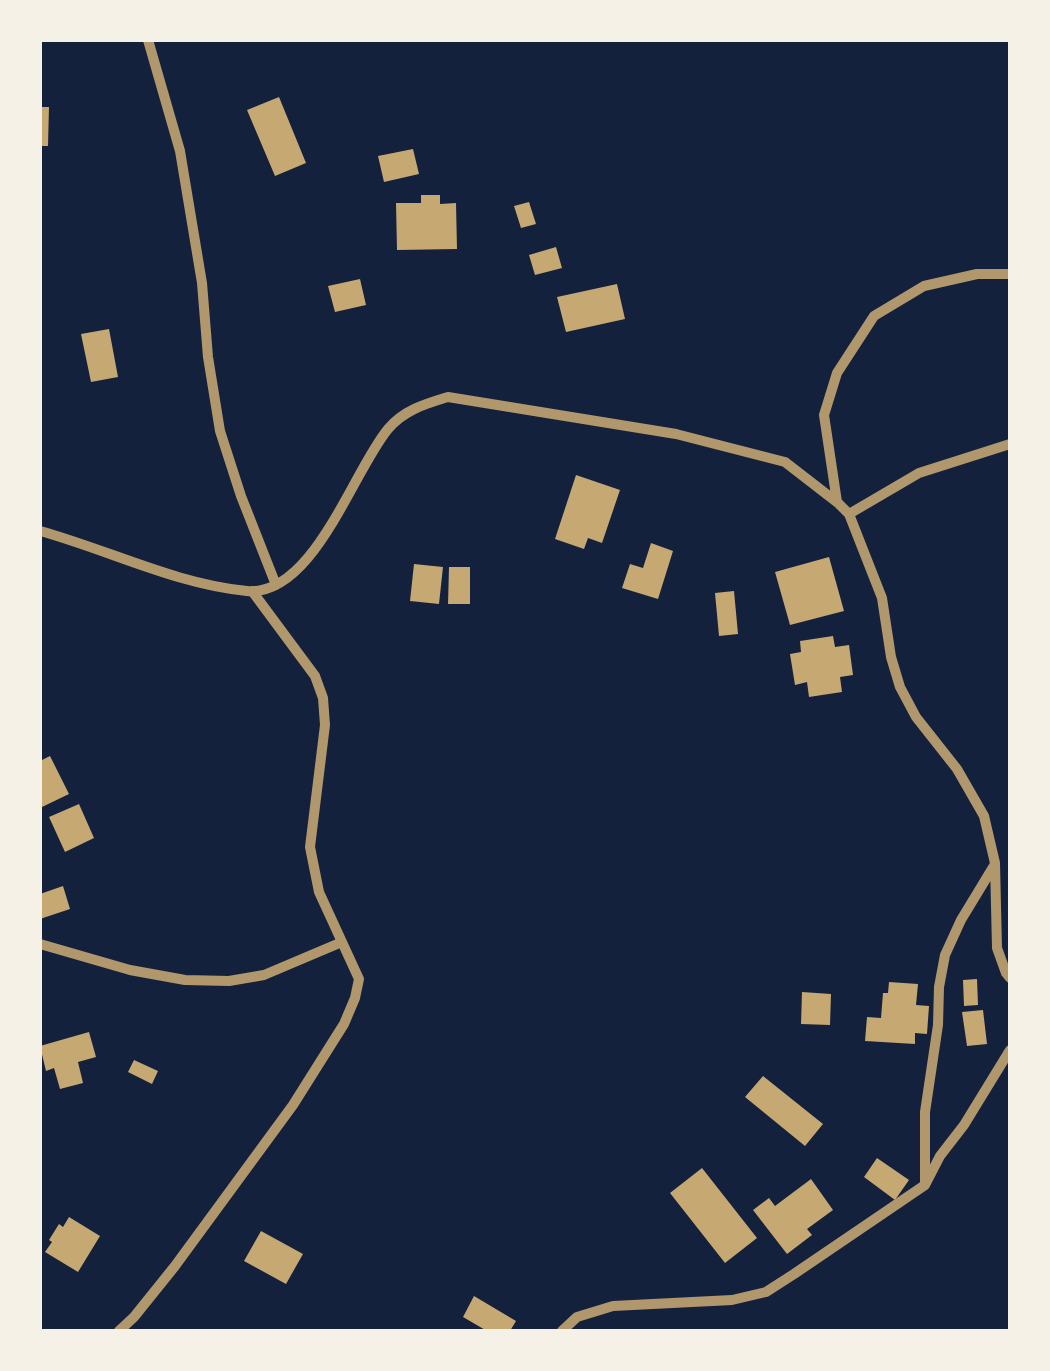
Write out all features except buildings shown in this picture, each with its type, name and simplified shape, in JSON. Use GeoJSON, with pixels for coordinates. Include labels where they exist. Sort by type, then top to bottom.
{"type":"FeatureCollection","features":[{"type":"Feature","properties":{"kind":"street"},"geometry":{"type":"LineString","coordinates":[[148,40],[180,151],[202,283],[220,431],[276,585]]}},
{"type":"Feature","properties":{"kind":"street"},"geometry":{"type":"LineString","coordinates":[[838,503],[824,415],[837,373],[874,316],[924,286],[977,274],[1010,274]]}},
{"type":"Feature","properties":{"kind":"street"},"geometry":{"type":"LineString","coordinates":[[40,531],[198,582],[252,591],[276,585],[311,556],[388,429],[412,408],[448,397],[676,434],[785,462],[849,514],[882,598],[900,687],[916,717],[957,768],[984,816],[995,863],[998,948],[1010,978]]}},
{"type":"Feature","properties":{"kind":"street"},"geometry":{"type":"LineString","coordinates":[[849,514],[919,473],[1010,444]]}},
{"type":"Feature","properties":{"kind":"street"},"geometry":{"type":"LineString","coordinates":[[118,1331],[175,1266],[293,1105],[344,1024],[355,998],[358,980],[319,892],[310,847],[324,724],[323,698],[316,676],[252,591]]}},
{"type":"Feature","properties":{"kind":"street"},"geometry":{"type":"LineString","coordinates":[[925,1185],[925,1112],[945,955],[995,863]]}},
{"type":"Feature","properties":{"kind":"street"},"geometry":{"type":"LineString","coordinates":[[40,944],[130,970],[185,980],[229,981],[264,975],[342,942]]}},
{"type":"Feature","properties":{"kind":"street"},"geometry":{"type":"LineString","coordinates":[[562,1331],[577,1317],[613,1306],[732,1300],[766,1292],[925,1185],[1010,1050]]}}]}
